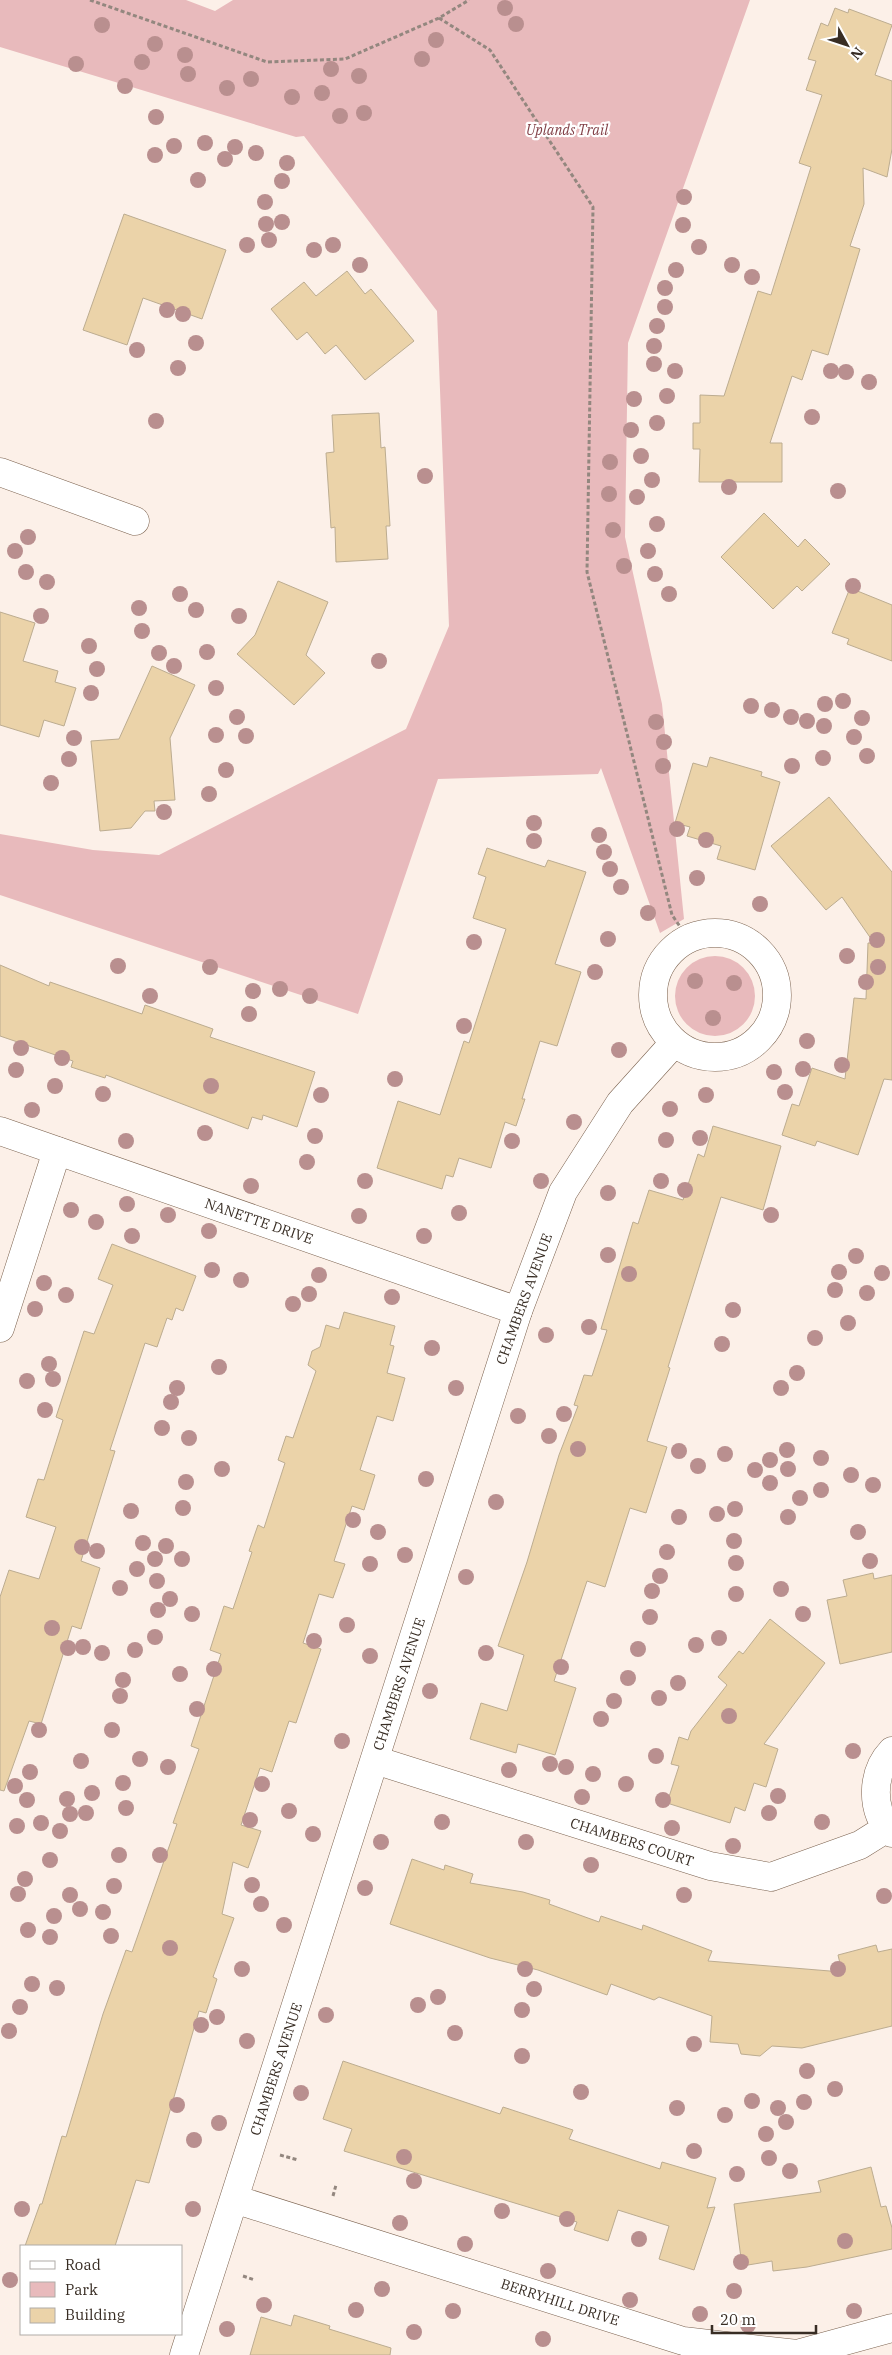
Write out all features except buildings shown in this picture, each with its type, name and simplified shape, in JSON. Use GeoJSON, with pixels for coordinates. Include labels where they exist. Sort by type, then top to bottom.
{"type":"FeatureCollection","features":[{"type":"Feature","properties":{"kind":"street"},"geometry":{"type":"LineString","coordinates":[[0,472],[135,521]]}},
{"type":"Feature","properties":{"kind":"street"},"geometry":{"type":"LineString","coordinates":[[714,933],[728,934],[747,941],[763,954],[774,972],[778,992],[775,1013],[766,1032],[752,1046],[733,1055],[712,1058],[692,1054],[674,1043],[661,1027],[653,1008],[653,988],[658,967],[671,951],[688,938],[714,933]]}},
{"type":"Feature","properties":{"kind":"street","name":"CHAMBERS AVENUE"},"geometry":{"type":"LineString","coordinates":[[184,2355],[518,1311],[563,1192],[620,1103],[674,1043]]}},
{"type":"Feature","properties":{"kind":"street","name":"NANETTE DRIVE"},"geometry":{"type":"LineString","coordinates":[[0,1131],[518,1311]]}},
{"type":"Feature","properties":{"kind":"street"},"geometry":{"type":"LineString","coordinates":[[0,1328],[57,1151]]}},
{"type":"Feature","properties":{"kind":"street","name":"CHAMBERS COURT"},"geometry":{"type":"LineString","coordinates":[[375,1760],[710,1866],[771,1877],[860,1845],[890,1831],[878,1810],[875,1790],[879,1770],[892,1751]]}},
{"type":"Feature","properties":{"kind":"street","name":"BERRYHILL DRIVE"},"geometry":{"type":"LineString","coordinates":[[234,2199],[683,2341],[797,2354],[892,2328]]}},
{"type":"Feature","properties":{"kind":"path"},"geometry":{"type":"LineString","coordinates":[[90,0],[267,62],[345,59],[439,18],[469,0]]}},
{"type":"Feature","properties":{"kind":"path"},"geometry":{"type":"LineString","coordinates":[[439,18],[490,50],[593,207],[587,572],[672,915],[688,938]]}},
{"type":"Feature","properties":{"kind":"green space","name":"Uplands Trail"},"geometry":{"type":"Polygon","coordinates":[[[0,0],[186,0],[215,11],[233,0],[750,0],[628,343],[625,537],[662,704],[684,919],[660,933],[601,768],[598,774],[438,779],[358,1014],[0,895],[0,834],[93,850],[159,855],[406,729],[449,626],[437,311],[304,136],[296,137],[0,47],[0,0]]]}},
{"type":"Feature","properties":{"kind":"green space"},"geometry":{"type":"Polygon","coordinates":[[[715,956],[730,959],[743,968],[752,981],[755,996],[752,1011],[743,1024],[730,1033],[715,1036],[700,1033],[687,1024],[678,1011],[675,996],[678,981],[687,968],[700,959],[715,956]]]}}]}
